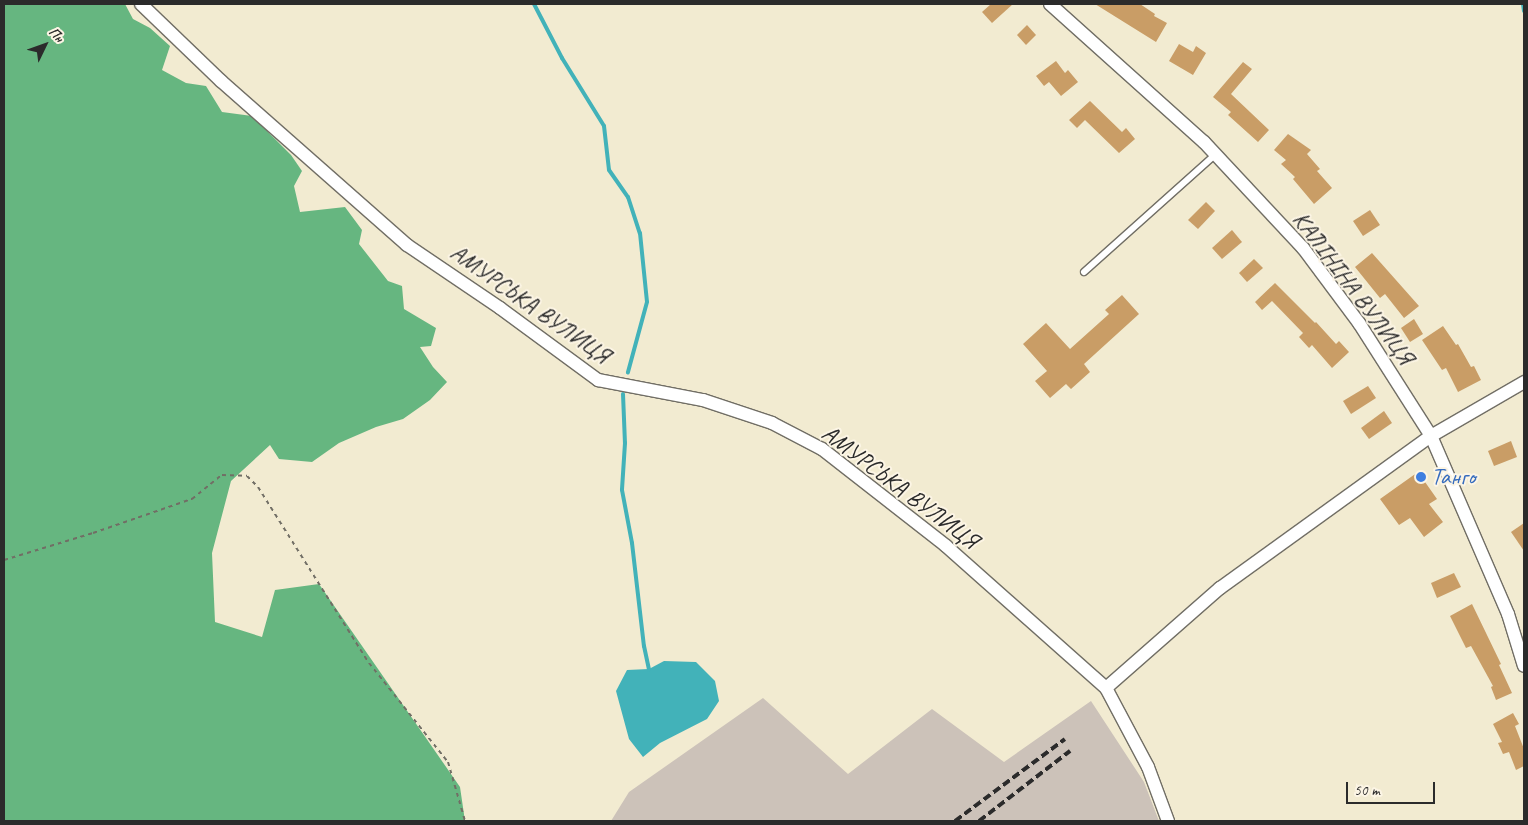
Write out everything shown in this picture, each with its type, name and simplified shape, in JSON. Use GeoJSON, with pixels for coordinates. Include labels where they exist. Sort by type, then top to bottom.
{"type":"FeatureCollection","features":[{"type":"Feature","properties":{"kind":"street","name":"АМУРСЬКА ВУЛИЦЯ"},"geometry":{"type":"LineString","coordinates":[[141,4],[221,81],[406,245],[500,308],[598,380],[703,400],[772,424],[822,449],[946,546],[1106,688],[1148,767],[1168,821]]}},
{"type":"Feature","properties":{"kind":"street","name":"КАЛІНІНА ВУЛИЦЯ"},"geometry":{"type":"LineString","coordinates":[[1050,4],[1216,154],[1303,248],[1359,323],[1431,436],[1508,614],[1524,666]]}},
{"type":"Feature","properties":{"kind":"street"},"geometry":{"type":"LineString","coordinates":[[1106,688],[1220,588],[1431,436],[1510,388],[1524,382]]}},
{"type":"Feature","properties":{"kind":"lane"},"geometry":{"type":"LineString","coordinates":[[1084,272],[1216,154]]}},
{"type":"Feature","properties":{"kind":"path"},"geometry":{"type":"LineString","coordinates":[[4,560],[93,533],[192,498],[222,475],[247,476],[258,487],[369,662],[448,762],[465,821]]}},
{"type":"Feature","properties":{"kind":"shaded area"},"geometry":{"type":"Polygon","coordinates":[[[763,698],[848,774],[932,709],[1004,762],[1091,701],[1144,782],[1159,821],[611,821],[629,792],[763,698]]]}},
{"type":"Feature","properties":{"kind":"green space"},"geometry":{"type":"Polygon","coordinates":[[[4,4],[125,4],[133,19],[150,28],[170,46],[162,70],[186,83],[206,86],[222,112],[252,116],[291,155],[302,171],[294,186],[300,212],[345,207],[362,230],[359,244],[388,281],[402,286],[404,309],[436,328],[431,346],[420,347],[433,367],[447,382],[430,400],[403,419],[376,427],[339,443],[312,462],[279,459],[270,445],[231,481],[212,553],[215,622],[262,637],[275,590],[319,584],[460,787],[465,821],[4,821],[4,4]]]}},
{"type":"Feature","properties":{"kind":"water"},"geometry":{"type":"Polygon","coordinates":[[[664,661],[696,662],[715,681],[719,701],[707,719],[660,743],[643,757],[629,739],[616,691],[627,670],[649,669],[664,661]]]}},
{"type":"Feature","properties":{"kind":"building"},"geometry":{"type":"Polygon","coordinates":[[[991,4],[1013,4],[992,23],[982,12],[991,4]]]}},
{"type":"Feature","properties":{"kind":"building"},"geometry":{"type":"Polygon","coordinates":[[[1095,4],[1140,4],[1155,14],[1154,16],[1167,23],[1156,42],[1095,4]]]}},
{"type":"Feature","properties":{"kind":"building"},"geometry":{"type":"Polygon","coordinates":[[[1027,25],[1036,35],[1026,45],[1017,35],[1027,25]]]}},
{"type":"Feature","properties":{"kind":"building"},"geometry":{"type":"Polygon","coordinates":[[[1179,44],[1193,52],[1196,46],[1206,53],[1193,75],[1169,61],[1179,44]]]}},
{"type":"Feature","properties":{"kind":"building"},"geometry":{"type":"Polygon","coordinates":[[[1056,61],[1065,73],[1068,70],[1078,82],[1061,96],[1049,82],[1044,86],[1036,76],[1056,61]]]}},
{"type":"Feature","properties":{"kind":"building"},"geometry":{"type":"Polygon","coordinates":[[[1243,62],[1252,69],[1231,94],[1269,130],[1258,142],[1228,115],[1231,112],[1213,97],[1243,62]]]}},
{"type":"Feature","properties":{"kind":"building"},"geometry":{"type":"Polygon","coordinates":[[[1090,101],[1122,132],[1126,128],[1135,139],[1119,153],[1085,120],[1077,128],[1069,120],[1090,101]]]}},
{"type":"Feature","properties":{"kind":"building"},"geometry":{"type":"Polygon","coordinates":[[[1288,134],[1311,150],[1307,154],[1320,169],[1317,171],[1332,188],[1314,204],[1293,179],[1295,177],[1281,164],[1286,160],[1274,150],[1288,134]]]}},
{"type":"Feature","properties":{"kind":"building"},"geometry":{"type":"Polygon","coordinates":[[[1206,202],[1215,211],[1198,229],[1188,220],[1206,202]]]}},
{"type":"Feature","properties":{"kind":"building"},"geometry":{"type":"Polygon","coordinates":[[[1370,210],[1380,225],[1363,236],[1353,221],[1370,210]]]}},
{"type":"Feature","properties":{"kind":"building"},"geometry":{"type":"Polygon","coordinates":[[[1232,230],[1242,242],[1222,259],[1212,248],[1232,230]]]}},
{"type":"Feature","properties":{"kind":"building"},"geometry":{"type":"Polygon","coordinates":[[[1372,253],[1419,306],[1404,318],[1385,294],[1380,298],[1355,267],[1372,253]]]}},
{"type":"Feature","properties":{"kind":"building"},"geometry":{"type":"Polygon","coordinates":[[[1254,259],[1263,268],[1247,282],[1239,273],[1254,259]]]}},
{"type":"Feature","properties":{"kind":"building"},"geometry":{"type":"Polygon","coordinates":[[[1275,283],[1336,344],[1339,341],[1349,352],[1332,368],[1312,345],[1309,348],[1299,337],[1303,333],[1272,301],[1262,310],[1255,302],[1275,283]]]}},
{"type":"Feature","properties":{"kind":"building"},"geometry":{"type":"Polygon","coordinates":[[[1122,295],[1139,314],[1084,364],[1090,372],[1071,389],[1066,384],[1050,398],[1035,381],[1047,371],[1023,344],[1046,323],[1070,349],[1109,314],[1105,310],[1122,295]]]}},
{"type":"Feature","properties":{"kind":"building"},"geometry":{"type":"Polygon","coordinates":[[[1414,319],[1423,334],[1410,342],[1401,328],[1414,319]]]}},
{"type":"Feature","properties":{"kind":"building"},"geometry":{"type":"Polygon","coordinates":[[[1443,326],[1456,345],[1458,344],[1471,367],[1474,366],[1481,380],[1458,392],[1446,368],[1442,370],[1422,340],[1443,326]]]}},
{"type":"Feature","properties":{"kind":"building"},"geometry":{"type":"Polygon","coordinates":[[[1368,386],[1376,398],[1351,414],[1343,401],[1368,386]]]}},
{"type":"Feature","properties":{"kind":"building"},"geometry":{"type":"Polygon","coordinates":[[[1384,411],[1392,423],[1369,439],[1361,428],[1384,411]]]}},
{"type":"Feature","properties":{"kind":"building"},"geometry":{"type":"Polygon","coordinates":[[[1511,441],[1517,457],[1494,466],[1488,451],[1511,441]]]}},
{"type":"Feature","properties":{"kind":"building"},"geometry":{"type":"Polygon","coordinates":[[[1418,472],[1437,499],[1429,504],[1443,522],[1424,537],[1410,518],[1399,525],[1380,499],[1418,472]]]}},
{"type":"Feature","properties":{"kind":"building"},"geometry":{"type":"Polygon","coordinates":[[[1524,523],[1524,551],[1511,532],[1524,523]]]}},
{"type":"Feature","properties":{"kind":"building"},"geometry":{"type":"Polygon","coordinates":[[[1454,573],[1461,587],[1437,598],[1431,583],[1454,573]]]}},
{"type":"Feature","properties":{"kind":"building"},"geometry":{"type":"Polygon","coordinates":[[[1472,604],[1501,664],[1499,665],[1512,693],[1496,700],[1491,687],[1493,686],[1471,646],[1466,648],[1450,616],[1472,604]]]}},
{"type":"Feature","properties":{"kind":"building"},"geometry":{"type":"Polygon","coordinates":[[[1513,713],[1519,724],[1515,726],[1524,749],[1524,766],[1516,770],[1509,752],[1503,754],[1498,743],[1502,742],[1493,724],[1513,713]]]}},
{"type":"Feature","properties":{"kind":"waterway"},"geometry":{"type":"LineString","coordinates":[[534,4],[562,58],[604,126],[609,170],[628,197],[640,233],[647,302],[628,372]]}},
{"type":"Feature","properties":{"kind":"waterway"},"geometry":{"type":"LineString","coordinates":[[1523,4],[1524,11]]}},
{"type":"Feature","properties":{"kind":"waterway"},"geometry":{"type":"LineString","coordinates":[[623,394],[625,443],[622,490],[632,543],[644,646],[649,669]]}},
{"type":"Feature","properties":{"kind":"railway"},"geometry":{"type":"LineString","coordinates":[[955,821],[1065,739]]}},
{"type":"Feature","properties":{"kind":"railway"},"geometry":{"type":"LineString","coordinates":[[979,821],[1070,751]]}},
{"type":"Feature","properties":{"kind":"place","name":"Танго"},"geometry":{"type":"Point","coordinates":[1421,477]}}]}
